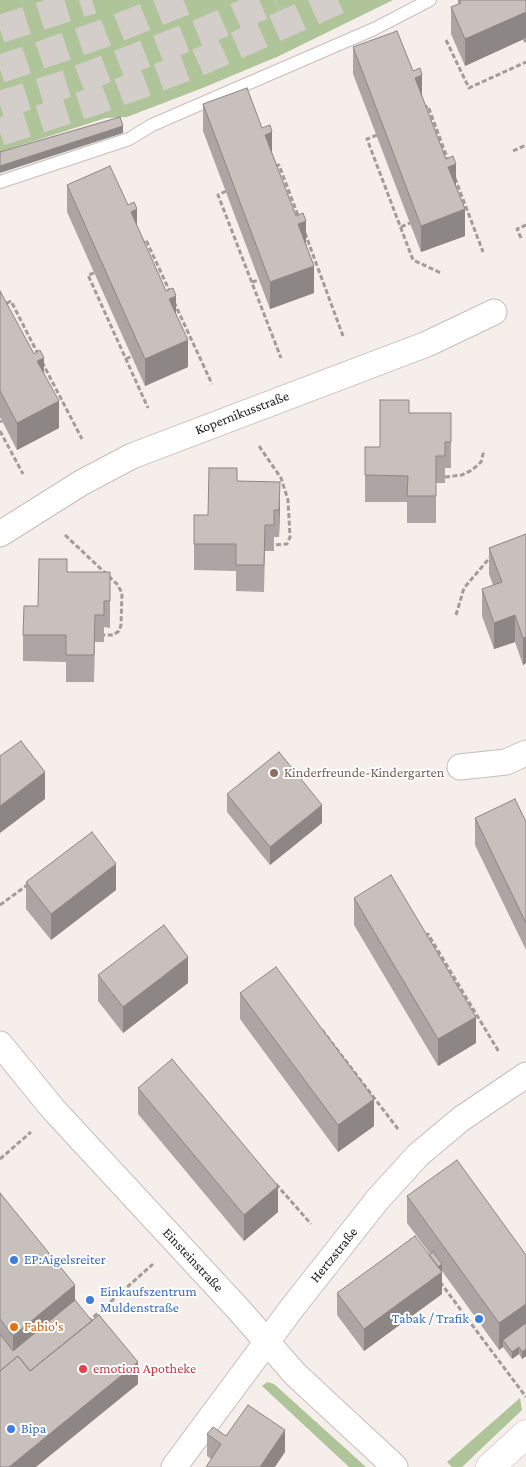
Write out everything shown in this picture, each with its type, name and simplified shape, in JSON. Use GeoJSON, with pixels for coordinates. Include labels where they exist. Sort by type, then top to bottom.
{"type":"FeatureCollection","features":[{"type":"Feature","properties":{"kind":"main road"},"geometry":{"type":"LineString","coordinates":[[490,1467],[526,1434]]}},
{"type":"Feature","properties":{"kind":"street","name":"Kopernikusstraße"},"geometry":{"type":"LineString","coordinates":[[0,534],[81,483],[132,456],[428,344],[494,312]]}},
{"type":"Feature","properties":{"kind":"street"},"geometry":{"type":"LineString","coordinates":[[460,767],[506,762],[526,753]]}},
{"type":"Feature","properties":{"kind":"street","name":"Einsteinstraße"},"geometry":{"type":"LineString","coordinates":[[0,1044],[53,1108],[294,1374],[395,1467]]}},
{"type":"Feature","properties":{"kind":"street","name":"Hertzstraße"},"geometry":{"type":"LineString","coordinates":[[174,1467],[267,1342],[378,1199],[418,1155],[461,1118],[526,1074]]}},
{"type":"Feature","properties":{"kind":"lane"},"geometry":{"type":"LineString","coordinates":[[0,182],[129,139],[152,124],[374,29],[430,0]]}},
{"type":"Feature","properties":{"kind":"path"},"geometry":{"type":"LineString","coordinates":[[446,40],[469,88],[526,62]]}},
{"type":"Feature","properties":{"kind":"path"},"geometry":{"type":"LineString","coordinates":[[418,110],[428,106],[483,252]]}},
{"type":"Feature","properties":{"kind":"path"},"geometry":{"type":"LineString","coordinates":[[377,135],[367,139],[413,260],[441,273]]}},
{"type":"Feature","properties":{"kind":"path"},"geometry":{"type":"LineString","coordinates":[[513,151],[526,145]]}},
{"type":"Feature","properties":{"kind":"path"},"geometry":{"type":"LineString","coordinates":[[268,169],[279,165],[343,336]]}},
{"type":"Feature","properties":{"kind":"path"},"geometry":{"type":"LineString","coordinates":[[226,192],[218,194],[281,358]]}},
{"type":"Feature","properties":{"kind":"path"},"geometry":{"type":"LineString","coordinates":[[456,198],[461,196]]}},
{"type":"Feature","properties":{"kind":"path"},"geometry":{"type":"LineString","coordinates":[[401,227],[410,223]]}},
{"type":"Feature","properties":{"kind":"path"},"geometry":{"type":"LineString","coordinates":[[521,238],[518,229],[526,225]]}},
{"type":"Feature","properties":{"kind":"path"},"geometry":{"type":"LineString","coordinates":[[134,246],[146,240],[212,384]]}},
{"type":"Feature","properties":{"kind":"path"},"geometry":{"type":"LineString","coordinates":[[306,255],[312,253]]}},
{"type":"Feature","properties":{"kind":"path"},"geometry":{"type":"LineString","coordinates":[[94,273],[88,275],[148,408]]}},
{"type":"Feature","properties":{"kind":"path"},"geometry":{"type":"LineString","coordinates":[[252,282],[259,280]]}},
{"type":"Feature","properties":{"kind":"path"},"geometry":{"type":"LineString","coordinates":[[0,306],[11,301],[82,439]]}},
{"type":"Feature","properties":{"kind":"path"},"geometry":{"type":"LineString","coordinates":[[178,328],[185,325]]}},
{"type":"Feature","properties":{"kind":"path"},"geometry":{"type":"LineString","coordinates":[[126,359],[132,356]]}},
{"type":"Feature","properties":{"kind":"path"},"geometry":{"type":"LineString","coordinates":[[48,390],[55,386]]}},
{"type":"Feature","properties":{"kind":"path"},"geometry":{"type":"LineString","coordinates":[[0,431],[23,474]]}},
{"type":"Feature","properties":{"kind":"path"},"geometry":{"type":"LineString","coordinates":[[259,446],[281,478],[288,500],[290,537],[287,544],[274,544]]}},
{"type":"Feature","properties":{"kind":"path"},"geometry":{"type":"LineString","coordinates":[[445,477],[462,475],[472,470],[481,462],[484,450]]}},
{"type":"Feature","properties":{"kind":"path"},"geometry":{"type":"LineString","coordinates":[[65,535],[118,584],[122,593],[121,625],[119,631],[113,635],[104,635]]}},
{"type":"Feature","properties":{"kind":"path"},"geometry":{"type":"LineString","coordinates":[[456,615],[464,588],[489,557],[497,553]]}},
{"type":"Feature","properties":{"kind":"path"},"geometry":{"type":"LineString","coordinates":[[0,906],[32,881]]}},
{"type":"Feature","properties":{"kind":"path"},"geometry":{"type":"LineString","coordinates":[[422,938],[428,934],[499,1052]]}},
{"type":"Feature","properties":{"kind":"path"},"geometry":{"type":"LineString","coordinates":[[464,1007],[470,1003]]}},
{"type":"Feature","properties":{"kind":"path"},"geometry":{"type":"LineString","coordinates":[[320,1027],[398,1129]]}},
{"type":"Feature","properties":{"kind":"path"},"geometry":{"type":"LineString","coordinates":[[357,1090],[364,1085]]}},
{"type":"Feature","properties":{"kind":"path"},"geometry":{"type":"LineString","coordinates":[[0,1159],[31,1132]]}},
{"type":"Feature","properties":{"kind":"path"},"geometry":{"type":"LineString","coordinates":[[273,1180],[311,1224]]}},
{"type":"Feature","properties":{"kind":"path"},"geometry":{"type":"LineString","coordinates":[[88,1322],[153,1264]]}},
{"type":"Feature","properties":{"kind":"path"},"geometry":{"type":"LineString","coordinates":[[435,1276],[526,1397]]}},
{"type":"Feature","properties":{"kind":"green space"},"geometry":{"type":"Polygon","coordinates":[[[0,0],[393,0],[279,56],[205,87],[127,117],[106,118],[0,152],[0,0]]]}},
{"type":"Feature","properties":{"kind":"green space"},"geometry":{"type":"Polygon","coordinates":[[[267,1382],[274,1384],[366,1467],[349,1467],[262,1386],[267,1382]]]}},
{"type":"Feature","properties":{"kind":"green space"},"geometry":{"type":"Polygon","coordinates":[[[520,1398],[522,1410],[462,1467],[452,1467],[447,1462],[520,1398]]]}},
{"type":"Feature","properties":{"kind":"building"},"geometry":{"type":"Polygon","coordinates":[[[459,0],[526,0],[526,12],[465,39],[451,7],[461,3],[459,0]]]}},
{"type":"Feature","properties":{"kind":"building"},"geometry":{"type":"Polygon","coordinates":[[[397,31],[413,71],[420,68],[422,75],[415,78],[446,159],[453,156],[456,164],[448,167],[465,209],[421,226],[353,47],[397,31]]]}},
{"type":"Feature","properties":{"kind":"building"},"geometry":{"type":"Polygon","coordinates":[[[247,88],[262,128],[270,125],[272,132],[265,135],[296,216],[303,213],[306,221],[298,224],[314,266],[270,282],[203,104],[247,88]]]}},
{"type":"Feature","properties":{"kind":"building"},"geometry":{"type":"Polygon","coordinates":[[[120,117],[123,126],[0,166],[0,152],[120,117]]]}},
{"type":"Feature","properties":{"kind":"building"},"geometry":{"type":"Polygon","coordinates":[[[110,166],[128,205],[134,202],[137,209],[131,212],[166,291],[173,288],[176,296],[169,299],[188,340],[145,359],[67,185],[110,166]]]}},
{"type":"Feature","properties":{"kind":"building"},"geometry":{"type":"Polygon","coordinates":[[[0,291],[34,354],[40,350],[44,358],[37,361],[59,401],[17,423],[0,391],[0,291]]]}},
{"type":"Feature","properties":{"kind":"building"},"geometry":{"type":"Polygon","coordinates":[[[380,400],[409,400],[409,413],[451,413],[451,442],[445,442],[445,456],[436,456],[436,496],[407,496],[408,476],[365,475],[365,447],[380,447],[380,400]]]}},
{"type":"Feature","properties":{"kind":"building"},"geometry":{"type":"Polygon","coordinates":[[[209,468],[237,468],[237,481],[280,482],[279,510],[274,510],[274,525],[265,525],[264,565],[236,565],[236,544],[194,544],[194,515],[208,515],[209,468]]]}},
{"type":"Feature","properties":{"kind":"building"},"geometry":{"type":"Polygon","coordinates":[[[526,534],[526,637],[523,638],[515,615],[494,623],[482,589],[502,582],[489,548],[526,534]]]}},
{"type":"Feature","properties":{"kind":"building"},"geometry":{"type":"Polygon","coordinates":[[[39,559],[67,559],[67,572],[110,572],[110,601],[104,601],[104,615],[95,615],[94,655],[66,655],[66,635],[23,635],[24,606],[38,606],[39,559]]]}},
{"type":"Feature","properties":{"kind":"building"},"geometry":{"type":"Polygon","coordinates":[[[21,741],[45,772],[0,806],[0,756],[21,741]]]}},
{"type":"Feature","properties":{"kind":"building"},"geometry":{"type":"Polygon","coordinates":[[[279,752],[322,805],[270,847],[227,794],[279,752]]]}},
{"type":"Feature","properties":{"kind":"building"},"geometry":{"type":"Polygon","coordinates":[[[515,799],[526,822],[526,923],[475,818],[515,799]]]}},
{"type":"Feature","properties":{"kind":"building"},"geometry":{"type":"Polygon","coordinates":[[[92,832],[116,864],[51,914],[26,882],[92,832]]]}},
{"type":"Feature","properties":{"kind":"building"},"geometry":{"type":"Polygon","coordinates":[[[391,875],[476,1017],[438,1039],[354,898],[391,875]]]}},
{"type":"Feature","properties":{"kind":"building"},"geometry":{"type":"Polygon","coordinates":[[[164,925],[188,957],[123,1007],[98,975],[164,925]]]}},
{"type":"Feature","properties":{"kind":"building"},"geometry":{"type":"Polygon","coordinates":[[[276,967],[374,1099],[338,1125],[240,993],[276,967]]]}},
{"type":"Feature","properties":{"kind":"building"},"geometry":{"type":"Polygon","coordinates":[[[172,1059],[278,1186],[244,1215],[138,1088],[172,1059]]]}},
{"type":"Feature","properties":{"kind":"building"},"geometry":{"type":"Polygon","coordinates":[[[457,1160],[526,1255],[526,1304],[499,1323],[407,1196],[457,1160]]]}},
{"type":"Feature","properties":{"kind":"building"},"geometry":{"type":"Polygon","coordinates":[[[0,1193],[75,1285],[13,1336],[0,1319],[0,1193]]]}},
{"type":"Feature","properties":{"kind":"building"},"geometry":{"type":"Polygon","coordinates":[[[415,1236],[442,1272],[364,1329],[337,1293],[415,1236]]]}},
{"type":"Feature","properties":{"kind":"building"},"geometry":{"type":"Polygon","coordinates":[[[433,1252],[442,1264],[438,1267],[429,1255],[433,1252]]]}},
{"type":"Feature","properties":{"kind":"building"},"geometry":{"type":"Polygon","coordinates":[[[75,1300],[92,1321],[30,1371],[18,1356],[0,1371],[0,1334],[13,1351],[75,1300]]]}},
{"type":"Feature","properties":{"kind":"building"},"geometry":{"type":"Polygon","coordinates":[[[99,1315],[138,1362],[9,1467],[0,1467],[0,1371],[18,1356],[30,1371],[99,1315]]]}},
{"type":"Feature","properties":{"kind":"building"},"geometry":{"type":"Polygon","coordinates":[[[526,1323],[526,1349],[522,1352],[519,1347],[512,1352],[503,1340],[526,1323]]]}},
{"type":"Feature","properties":{"kind":"building"},"geometry":{"type":"Polygon","coordinates":[[[248,1405],[285,1430],[260,1467],[206,1467],[221,1444],[207,1434],[213,1427],[226,1436],[248,1405]]]}},
{"type":"Feature","properties":{"kind":"tunnel"},"geometry":{"type":"LineString","coordinates":[[0,29],[92,0]]}},
{"type":"Feature","properties":{"kind":"tunnel"},"geometry":{"type":"LineString","coordinates":[[0,69],[105,33],[188,0]]}},
{"type":"Feature","properties":{"kind":"tunnel"},"geometry":{"type":"LineString","coordinates":[[0,105],[69,83],[202,32],[275,0]]}},
{"type":"Feature","properties":{"kind":"tunnel"},"geometry":{"type":"LineString","coordinates":[[0,132],[98,100],[195,64],[338,0]]}},
{"type":"Feature","properties":{"kind":"place","name":"Kinderfreunde-Kindergarten"},"geometry":{"type":"Point","coordinates":[274,773]}},
{"type":"Feature","properties":{"kind":"place","name":"EP:Aigelsreiter"},"geometry":{"type":"Point","coordinates":[14,1260]}},
{"type":"Feature","properties":{"kind":"place","name":"Einkaufszentrum Muldenstraße"},"geometry":{"type":"Point","coordinates":[90,1300]}},
{"type":"Feature","properties":{"kind":"place","name":"Tabak / Trafik"},"geometry":{"type":"Point","coordinates":[479,1319]}},
{"type":"Feature","properties":{"kind":"place","name":"Fabio's"},"geometry":{"type":"Point","coordinates":[14,1327]}},
{"type":"Feature","properties":{"kind":"place","name":"emotion Apotheke"},"geometry":{"type":"Point","coordinates":[83,1369]}},
{"type":"Feature","properties":{"kind":"place","name":"Bipa"},"geometry":{"type":"Point","coordinates":[11,1429]}}]}
